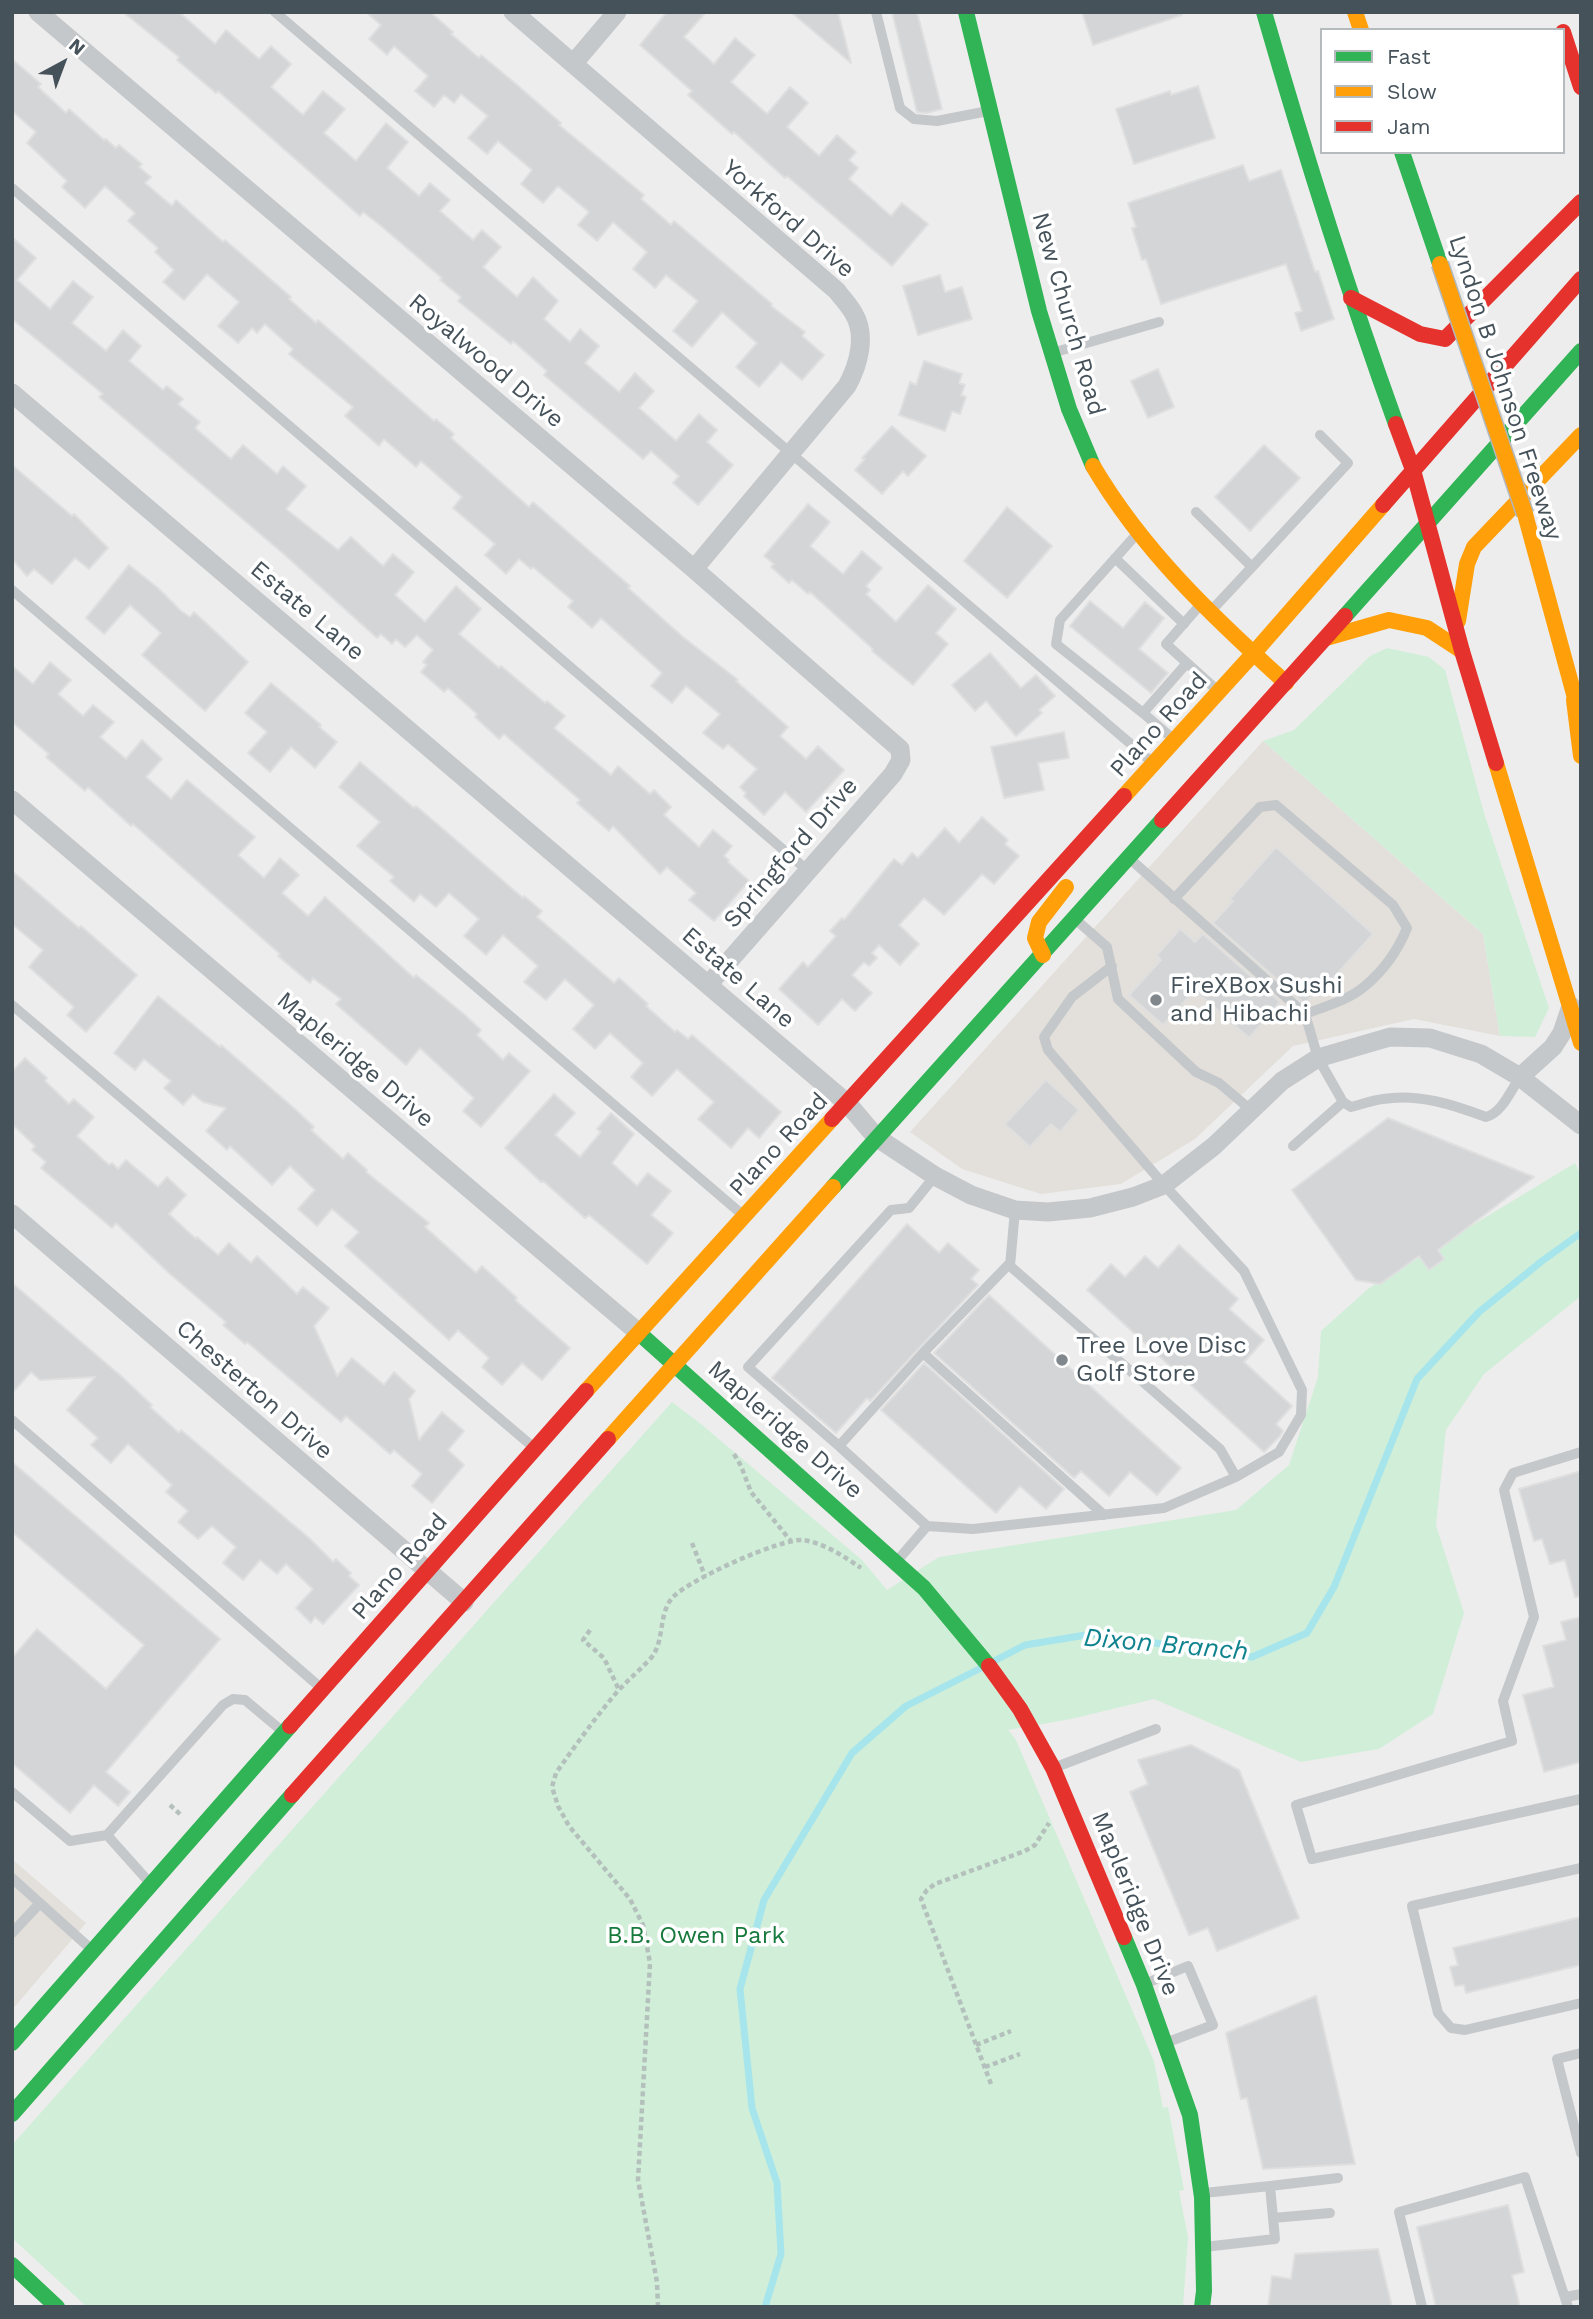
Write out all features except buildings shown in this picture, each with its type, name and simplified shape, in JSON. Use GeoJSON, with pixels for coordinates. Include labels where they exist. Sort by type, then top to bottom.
{"type":"FeatureCollection","features":[{"type":"Feature","properties":{"kind":"main road","name":"New Church Road"},"geometry":{"type":"LineString","coordinates":[[966,12],[1027,268],[1074,424],[1093,466],[1138,533],[1205,608],[1286,683]]}},
{"type":"Feature","properties":{"kind":"main road"},"geometry":{"type":"LineString","coordinates":[[1264,12],[1304,150],[1352,298],[1413,470],[1456,632],[1581,1043]]}},
{"type":"Feature","properties":{"kind":"main road"},"geometry":{"type":"LineString","coordinates":[[1565,36],[1581,87]]}},
{"type":"Feature","properties":{"kind":"main road","name":"Lyndon B Johnson Freeway"},"geometry":{"type":"LineString","coordinates":[[1403,154],[1525,514],[1581,720]]}},
{"type":"Feature","properties":{"kind":"main road"},"geometry":{"type":"LineString","coordinates":[[1352,298],[1420,334],[1445,339],[1581,202]]}},
{"type":"Feature","properties":{"kind":"main road","name":"Plano Road"},"geometry":{"type":"LineString","coordinates":[[13,2040],[93,1951],[155,1888],[323,1689],[534,1448],[1219,692],[1581,279]]}},
{"type":"Feature","properties":{"kind":"main road"},"geometry":{"type":"LineString","coordinates":[[12,2114],[182,1911],[464,1602],[1581,351]]}},
{"type":"Feature","properties":{"kind":"main road"},"geometry":{"type":"LineString","coordinates":[[1456,632],[1467,564],[1474,547],[1581,435]]}},
{"type":"Feature","properties":{"kind":"main road"},"geometry":{"type":"LineString","coordinates":[[1326,638],[1389,620],[1427,628],[1462,651]]}},
{"type":"Feature","properties":{"kind":"main road"},"geometry":{"type":"LineString","coordinates":[[1574,700],[1581,756]]}},
{"type":"Feature","properties":{"kind":"main road"},"geometry":{"type":"LineString","coordinates":[[1043,954],[1035,938],[1039,922],[1067,885],[1068,877],[1064,864]]}},
{"type":"Feature","properties":{"kind":"main road","name":"Mapleridge Drive"},"geometry":{"type":"LineString","coordinates":[[639,1333],[897,1562],[950,1615],[1020,1709],[1053,1768],[1144,1985],[1190,2115],[1201,2193],[1202,2307]]}},
{"type":"Feature","properties":{"kind":"main road"},"geometry":{"type":"LineString","coordinates":[[12,2265],[57,2307]]}},
{"type":"Feature","properties":{"kind":"street","name":"Royalwood Drive"},"geometry":{"type":"LineString","coordinates":[[38,12],[694,569],[900,749]]}},
{"type":"Feature","properties":{"kind":"street","name":"Yorkford Drive"},"geometry":{"type":"LineString","coordinates":[[513,12],[837,291],[856,316],[861,339],[857,368],[847,386],[694,569]]}},
{"type":"Feature","properties":{"kind":"street"},"geometry":{"type":"LineString","coordinates":[[573,64],[617,12]]}},
{"type":"Feature","properties":{"kind":"street","name":"Estate Lane"},"geometry":{"type":"LineString","coordinates":[[12,393],[848,1104],[876,1138],[935,1176],[971,1195],[1015,1210],[1048,1212],[1090,1208],[1133,1197],[1164,1185],[1214,1146],[1282,1081],[1318,1058],[1390,1037],[1430,1038],[1481,1054],[1520,1077],[1581,1125]]}},
{"type":"Feature","properties":{"kind":"street","name":"Springford Drive"},"geometry":{"type":"LineString","coordinates":[[708,985],[893,774],[901,760],[900,749]]}},
{"type":"Feature","properties":{"kind":"street","name":"Mapleridge Drive"},"geometry":{"type":"LineString","coordinates":[[12,800],[639,1333]]}},
{"type":"Feature","properties":{"kind":"street"},"geometry":{"type":"LineString","coordinates":[[1520,1077],[1553,1047],[1562,1033],[1571,1006]]}},
{"type":"Feature","properties":{"kind":"street","name":"Chesterton Drive"},"geometry":{"type":"LineString","coordinates":[[12,1214],[464,1602]]}},
{"type":"Feature","properties":{"kind":"lane"},"geometry":{"type":"LineString","coordinates":[[275,12],[1154,764]]}},
{"type":"Feature","properties":{"kind":"lane"},"geometry":{"type":"LineString","coordinates":[[876,12],[900,108],[914,119],[937,121],[989,111]]}},
{"type":"Feature","properties":{"kind":"lane"},"geometry":{"type":"LineString","coordinates":[[12,188],[807,870]]}},
{"type":"Feature","properties":{"kind":"lane"},"geometry":{"type":"LineString","coordinates":[[1051,353],[1159,322]]}},
{"type":"Feature","properties":{"kind":"lane"},"geometry":{"type":"LineString","coordinates":[[1219,692],[1166,644],[1184,624],[1252,567],[1348,463],[1320,435]]}},
{"type":"Feature","properties":{"kind":"lane"},"geometry":{"type":"LineString","coordinates":[[1196,512],[1252,567]]}},
{"type":"Feature","properties":{"kind":"lane"},"geometry":{"type":"LineString","coordinates":[[1138,533],[1060,620],[1055,644],[1175,740]]}},
{"type":"Feature","properties":{"kind":"lane"},"geometry":{"type":"LineString","coordinates":[[1115,558],[1184,624]]}},
{"type":"Feature","properties":{"kind":"lane"},"geometry":{"type":"LineString","coordinates":[[12,590],[744,1216]]}},
{"type":"Feature","properties":{"kind":"lane"},"geometry":{"type":"LineString","coordinates":[[1143,713],[1187,663]]}},
{"type":"Feature","properties":{"kind":"lane"},"geometry":{"type":"LineString","coordinates":[[1174,899],[1260,807],[1276,805],[1393,905],[1407,928],[1399,947],[1364,987],[1341,1000],[1305,1014]]}},
{"type":"Feature","properties":{"kind":"lane"},"geometry":{"type":"LineString","coordinates":[[1128,858],[1305,1014],[1318,1058],[1343,1102],[1351,1107],[1398,1097],[1424,1099],[1486,1118],[1499,1110],[1520,1077]]}},
{"type":"Feature","properties":{"kind":"lane"},"geometry":{"type":"LineString","coordinates":[[1075,918],[1107,947],[1118,999],[1196,1072],[1219,1083],[1251,1110]]}},
{"type":"Feature","properties":{"kind":"lane"},"geometry":{"type":"LineString","coordinates":[[935,1176],[909,1208],[891,1210],[748,1367],[928,1526],[973,1530],[1164,1508],[1236,1477],[1279,1452],[1301,1415],[1302,1390],[1244,1271],[1164,1185],[1048,1050],[1044,1037],[1072,997],[1112,966]]}},
{"type":"Feature","properties":{"kind":"lane"},"geometry":{"type":"LineString","coordinates":[[12,1005],[534,1448]]}},
{"type":"Feature","properties":{"kind":"lane"},"geometry":{"type":"LineString","coordinates":[[1293,1146],[1343,1102]]}},
{"type":"Feature","properties":{"kind":"lane"},"geometry":{"type":"LineString","coordinates":[[1015,1210],[1010,1266],[1220,1449],[1236,1477]]}},
{"type":"Feature","properties":{"kind":"lane"},"geometry":{"type":"LineString","coordinates":[[839,1446],[923,1353],[1010,1263]]}},
{"type":"Feature","properties":{"kind":"lane"},"geometry":{"type":"LineString","coordinates":[[923,1353],[1104,1515]]}},
{"type":"Feature","properties":{"kind":"lane"},"geometry":{"type":"LineString","coordinates":[[12,1420],[323,1689]]}},
{"type":"Feature","properties":{"kind":"lane"},"geometry":{"type":"LineString","coordinates":[[1581,1452],[1513,1473],[1504,1490],[1534,1617],[1503,1701],[1512,1741],[1296,1805],[1312,1859],[1581,1799]]}},
{"type":"Feature","properties":{"kind":"lane"},"geometry":{"type":"LineString","coordinates":[[897,1562],[928,1526]]}},
{"type":"Feature","properties":{"kind":"lane"},"geometry":{"type":"LineString","coordinates":[[12,1792],[70,1841],[107,1835],[223,1705],[233,1699],[245,1700],[285,1734]]}},
{"type":"Feature","properties":{"kind":"lane"},"geometry":{"type":"LineString","coordinates":[[1053,1768],[1156,1729]]}},
{"type":"Feature","properties":{"kind":"lane"},"geometry":{"type":"LineString","coordinates":[[107,1835],[155,1888]]}},
{"type":"Feature","properties":{"kind":"lane"},"geometry":{"type":"LineString","coordinates":[[1581,1868],[1412,1906],[1437,2013],[1451,2028],[1465,2030],[1581,2003]]}},
{"type":"Feature","properties":{"kind":"lane"},"geometry":{"type":"LineString","coordinates":[[12,1878],[93,1951]]}},
{"type":"Feature","properties":{"kind":"lane"},"geometry":{"type":"LineString","coordinates":[[12,1933],[40,1903]]}},
{"type":"Feature","properties":{"kind":"lane"},"geometry":{"type":"LineString","coordinates":[[1144,1985],[1188,1966],[1213,2025],[1166,2043]]}},
{"type":"Feature","properties":{"kind":"lane"},"geometry":{"type":"LineString","coordinates":[[1581,2053],[1557,2059],[1581,2153]]}},
{"type":"Feature","properties":{"kind":"lane"},"geometry":{"type":"LineString","coordinates":[[1422,2307],[1399,2212],[1525,2177],[1567,2302],[1581,2294]]}},
{"type":"Feature","properties":{"kind":"lane"},"geometry":{"type":"LineString","coordinates":[[1201,2193],[1338,2178]]}},
{"type":"Feature","properties":{"kind":"lane"},"geometry":{"type":"LineString","coordinates":[[1203,2247],[1275,2239],[1270,2186]]}},
{"type":"Feature","properties":{"kind":"lane"},"geometry":{"type":"LineString","coordinates":[[1273,2218],[1330,2213]]}},
{"type":"Feature","properties":{"kind":"path"},"geometry":{"type":"LineString","coordinates":[[730,1449],[741,1465],[751,1492],[790,1540]]}},
{"type":"Feature","properties":{"kind":"path"},"geometry":{"type":"LineString","coordinates":[[658,2307],[657,2282],[638,2180],[650,1963],[643,1925],[630,1899],[569,1826],[552,1787],[556,1773],[607,1704],[654,1654],[666,1608],[673,1597],[705,1576],[790,1540],[805,1540],[826,1547],[870,1574]]}},
{"type":"Feature","properties":{"kind":"path"},"geometry":{"type":"LineString","coordinates":[[692,1543],[705,1576]]}},
{"type":"Feature","properties":{"kind":"path"},"geometry":{"type":"LineString","coordinates":[[590,1630],[583,1640],[604,1658],[619,1690]]}},
{"type":"Feature","properties":{"kind":"path"},"geometry":{"type":"LineString","coordinates":[[170,1805],[182,1815]]}},
{"type":"Feature","properties":{"kind":"path"},"geometry":{"type":"LineString","coordinates":[[992,2084],[921,1899],[927,1889],[935,1884],[1025,1851],[1035,1844],[1049,1825],[1049,1814]]}},
{"type":"Feature","properties":{"kind":"path"},"geometry":{"type":"LineString","coordinates":[[976,2045],[1011,2031]]}},
{"type":"Feature","properties":{"kind":"path"},"geometry":{"type":"LineString","coordinates":[[985,2067],[1020,2054]]}},
{"type":"Feature","properties":{"kind":"shaded area"},"geometry":{"type":"Polygon","coordinates":[[[1263,741],[1483,934],[1500,1036],[1414,1019],[1293,1046],[1195,1139],[1121,1184],[1041,1194],[962,1169],[910,1132],[1263,741]]]}},
{"type":"Feature","properties":{"kind":"shaded area"},"geometry":{"type":"Polygon","coordinates":[[[12,1859],[86,1923],[12,2010],[12,1859]]]}},
{"type":"Feature","properties":{"kind":"green space"},"geometry":{"type":"Polygon","coordinates":[[[1387,648],[1429,657],[1445,670],[1484,813],[1549,1008],[1535,1037],[1500,1036],[1483,934],[1263,741],[1294,730],[1370,656],[1387,648]]]}},
{"type":"Feature","properties":{"kind":"green space","name":"B.B. Owen Park"},"geometry":{"type":"Polygon","coordinates":[[[1575,1163],[1581,1175],[1581,1296],[1484,1374],[1446,1430],[1436,1525],[1464,1613],[1433,1714],[1379,1749],[1301,1762],[1154,1699],[1071,1719],[1008,1730],[1016,1740],[1154,2061],[1163,2108],[1168,2107],[1184,2190],[1179,2191],[1188,2237],[1183,2307],[87,2307],[12,2238],[12,2145],[672,1402],[862,1560],[887,1590],[939,1557],[1236,1510],[1289,1465],[1318,1377],[1321,1331],[1369,1288],[1575,1163]]]}},
{"type":"Feature","properties":{"kind":"waterway","name":"Dixon Branch"},"geometry":{"type":"LineString","coordinates":[[994,1661],[1025,1645],[1092,1634],[1252,1657],[1307,1633],[1334,1587],[1417,1379],[1479,1312],[1581,1233]]}},
{"type":"Feature","properties":{"kind":"waterway","name":"Dixon Branch"},"geometry":{"type":"LineString","coordinates":[[765,2307],[781,2254],[777,2183],[752,2108],[740,1989],[764,1900],[852,1753],[906,1706],[983,1667]]}},
{"type":"Feature","properties":{"kind":"traffic: fast"},"geometry":{"type":"LineString","coordinates":[[966,12],[1039,311],[1069,409],[1093,466]]}},
{"type":"Feature","properties":{"kind":"traffic: fast"},"geometry":{"type":"LineString","coordinates":[[1264,12],[1327,219],[1396,424]]}},
{"type":"Feature","properties":{"kind":"traffic: fast"},"geometry":{"type":"LineString","coordinates":[[1403,154],[1440,264]]}},
{"type":"Feature","properties":{"kind":"traffic: fast"},"geometry":{"type":"LineString","coordinates":[[1345,616],[1581,351]]}},
{"type":"Feature","properties":{"kind":"traffic: fast"},"geometry":{"type":"LineString","coordinates":[[833,1187],[1162,820]]}},
{"type":"Feature","properties":{"kind":"traffic: fast"},"geometry":{"type":"LineString","coordinates":[[639,1333],[924,1588],[989,1666]]}},
{"type":"Feature","properties":{"kind":"traffic: fast"},"geometry":{"type":"LineString","coordinates":[[12,2043],[290,1726]]}},
{"type":"Feature","properties":{"kind":"traffic: fast"},"geometry":{"type":"LineString","coordinates":[[12,2114],[292,1795]]}},
{"type":"Feature","properties":{"kind":"traffic: fast"},"geometry":{"type":"LineString","coordinates":[[1124,1937],[1190,2115],[1202,2197],[1202,2307]]}},
{"type":"Feature","properties":{"kind":"traffic: fast"},"geometry":{"type":"LineString","coordinates":[[12,2265],[57,2307]]}},
{"type":"Feature","properties":{"kind":"traffic: slow"},"geometry":{"type":"LineString","coordinates":[[1355,12],[1360,28]]}},
{"type":"Feature","properties":{"kind":"traffic: slow"},"geometry":{"type":"LineString","coordinates":[[1440,264],[1525,514]]}},
{"type":"Feature","properties":{"kind":"traffic: slow"},"geometry":{"type":"LineString","coordinates":[[1458,621],[1467,564],[1474,547],[1581,435]]}},
{"type":"Feature","properties":{"kind":"traffic: slow"},"geometry":{"type":"LineString","coordinates":[[1093,466],[1134,526],[1181,582],[1286,683]]}},
{"type":"Feature","properties":{"kind":"traffic: slow"},"geometry":{"type":"LineString","coordinates":[[1124,796],[1383,505]]}},
{"type":"Feature","properties":{"kind":"traffic: slow"},"geometry":{"type":"LineString","coordinates":[[1525,514],[1581,720]]}},
{"type":"Feature","properties":{"kind":"traffic: slow"},"geometry":{"type":"LineString","coordinates":[[1326,638],[1389,620],[1427,628],[1462,651]]}},
{"type":"Feature","properties":{"kind":"traffic: slow"},"geometry":{"type":"LineString","coordinates":[[1574,700],[1581,756]]}},
{"type":"Feature","properties":{"kind":"traffic: slow"},"geometry":{"type":"LineString","coordinates":[[1496,763],[1581,1043]]}},
{"type":"Feature","properties":{"kind":"traffic: slow"},"geometry":{"type":"LineString","coordinates":[[1043,955],[1035,938],[1039,922],[1066,887]]}},
{"type":"Feature","properties":{"kind":"traffic: slow"},"geometry":{"type":"LineString","coordinates":[[586,1391],[832,1119]]}},
{"type":"Feature","properties":{"kind":"traffic: slow"},"geometry":{"type":"LineString","coordinates":[[608,1439],[833,1187]]}},
{"type":"Feature","properties":{"kind":"traffic: jam"},"geometry":{"type":"LineString","coordinates":[[1565,38],[1581,87]]}},
{"type":"Feature","properties":{"kind":"traffic: jam"},"geometry":{"type":"LineString","coordinates":[[1351,298],[1420,334],[1445,339],[1581,202]]}},
{"type":"Feature","properties":{"kind":"traffic: jam"},"geometry":{"type":"LineString","coordinates":[[1383,505],[1581,279]]}},
{"type":"Feature","properties":{"kind":"traffic: jam"},"geometry":{"type":"LineString","coordinates":[[1396,424],[1413,470],[1462,651],[1496,763]]}},
{"type":"Feature","properties":{"kind":"traffic: jam"},"geometry":{"type":"LineString","coordinates":[[1162,820],[1345,616]]}},
{"type":"Feature","properties":{"kind":"traffic: jam"},"geometry":{"type":"LineString","coordinates":[[832,1119],[1124,796]]}},
{"type":"Feature","properties":{"kind":"traffic: jam"},"geometry":{"type":"LineString","coordinates":[[290,1726],[586,1391]]}},
{"type":"Feature","properties":{"kind":"traffic: jam"},"geometry":{"type":"LineString","coordinates":[[292,1795],[608,1439]]}},
{"type":"Feature","properties":{"kind":"traffic: jam"},"geometry":{"type":"LineString","coordinates":[[989,1666],[1020,1709],[1053,1768],[1124,1937]]}},
{"type":"Feature","properties":{"kind":"place","name":"FireXBox Sushi and Hibachi"},"geometry":{"type":"Point","coordinates":[1156,1000]}},
{"type":"Feature","properties":{"kind":"place","name":"Tree Love Disc Golf Store"},"geometry":{"type":"Point","coordinates":[1062,1360]}}]}
